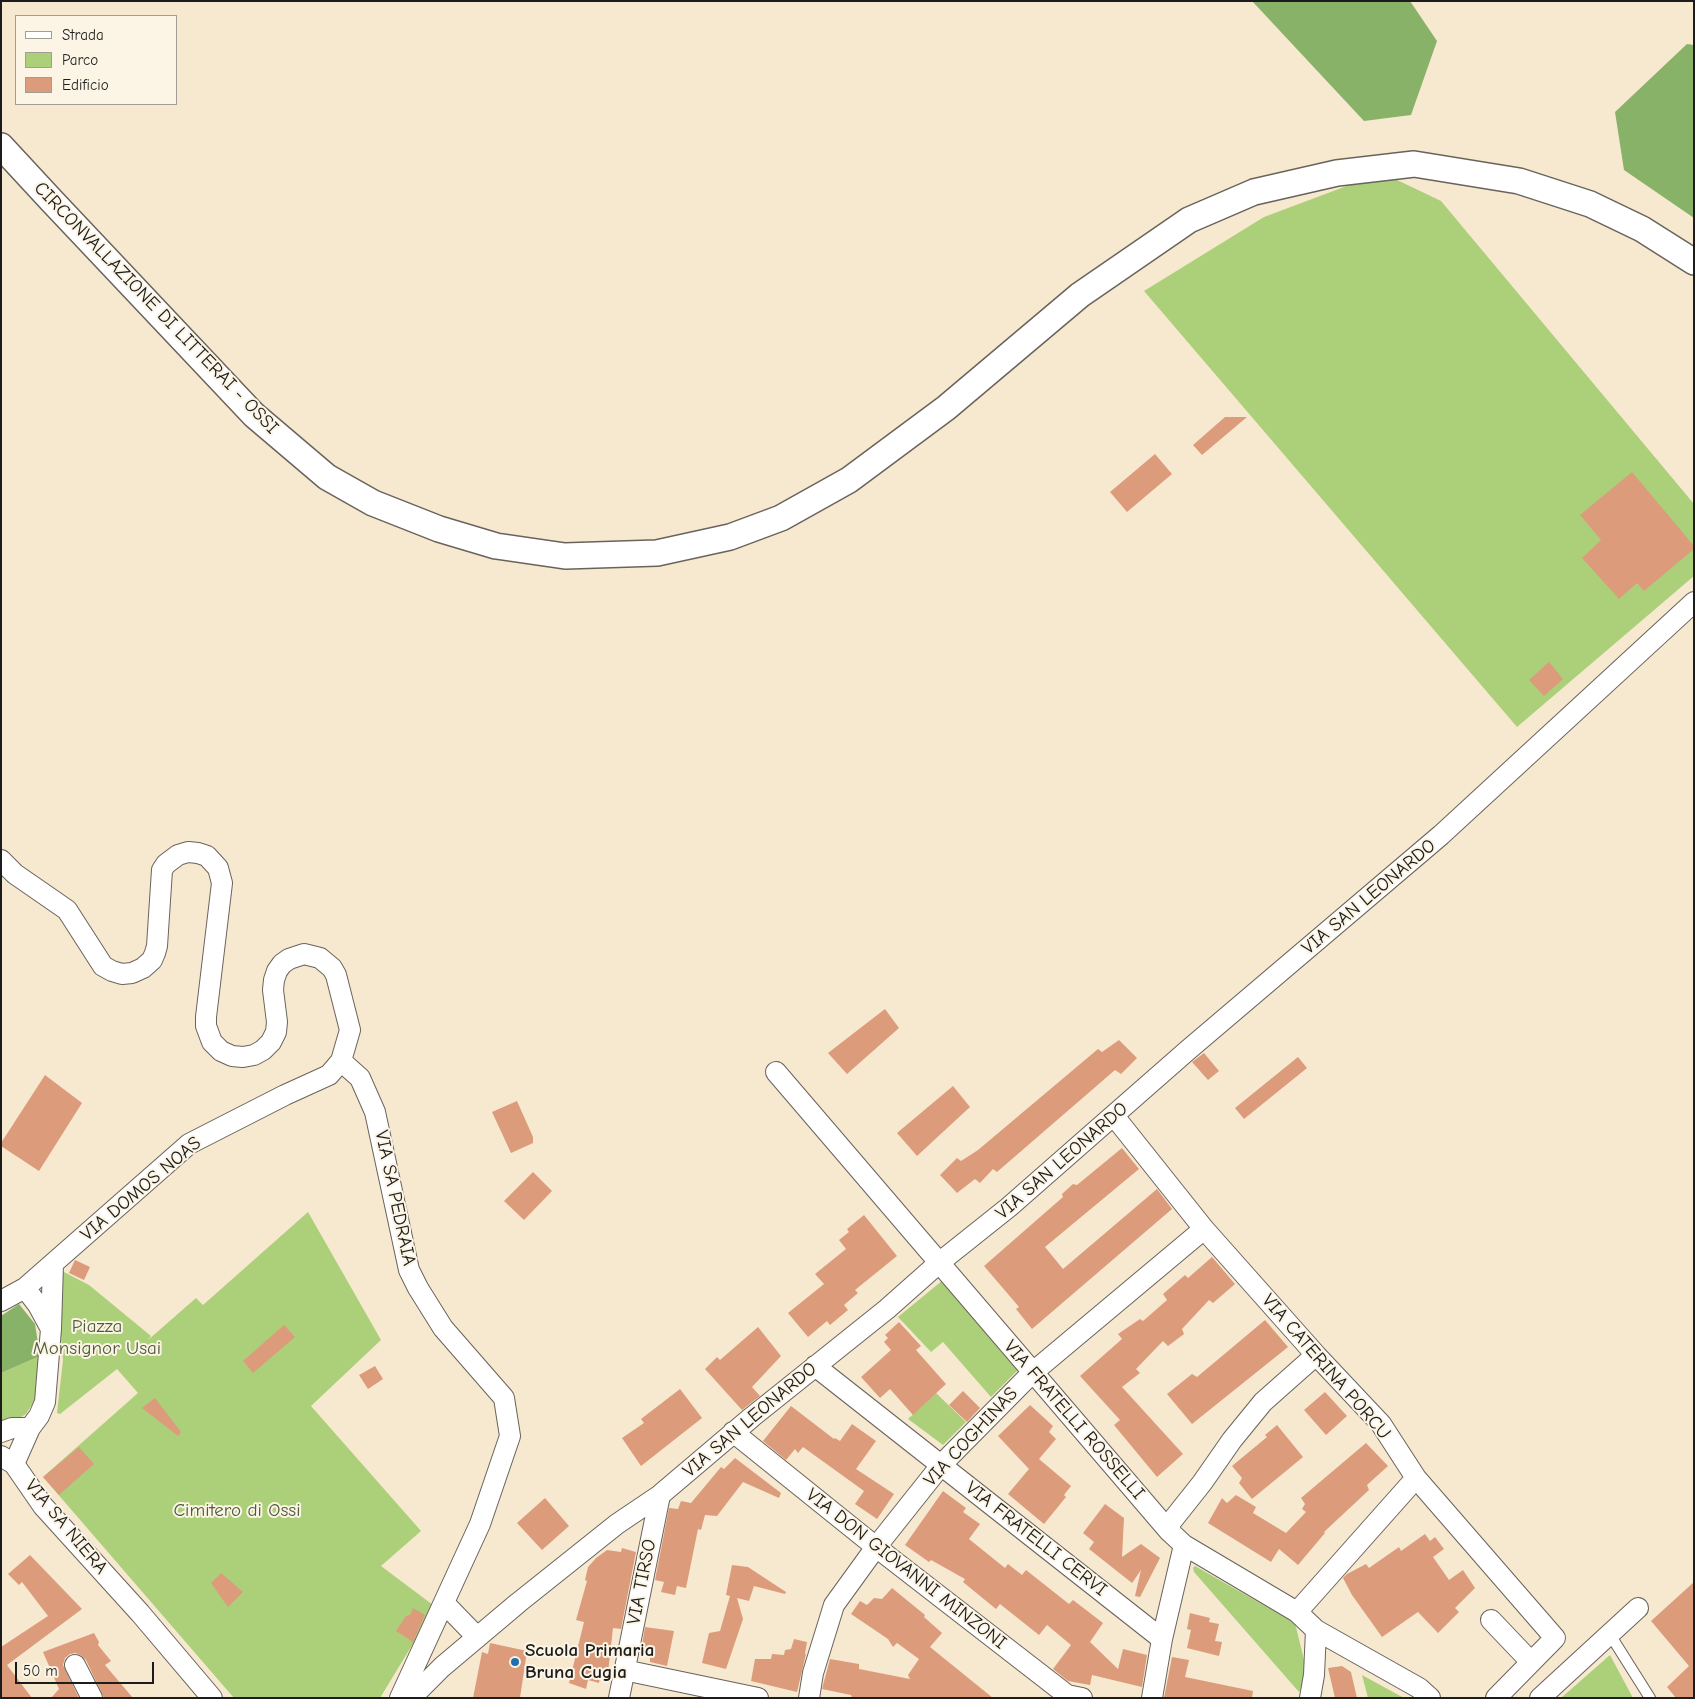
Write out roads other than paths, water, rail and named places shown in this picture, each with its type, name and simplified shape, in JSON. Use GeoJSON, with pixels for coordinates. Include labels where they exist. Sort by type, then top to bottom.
{"type":"FeatureCollection","features":[{"type":"Feature","properties":{"kind":"street","name":"CIRCONVALLAZIONE DI LITTERAI - OSSI"},"geometry":{"type":"LineString","coordinates":[[1,146],[254,415],[327,477],[373,503],[439,529],[496,546],[565,556],[657,552],[730,537],[781,518],[849,480],[871,464],[946,408],[1088,289],[1190,220],[1254,192],[1337,174],[1414,164],[1519,181],[1590,204],[1642,229],[1694,262]]}},
{"type":"Feature","properties":{"kind":"street","name":"VIA SAN LEONARDO"},"geometry":{"type":"LineString","coordinates":[[411,1698],[442,1667],[477,1637],[617,1524],[660,1495],[733,1432],[887,1309],[940,1262],[1009,1207],[1195,1044],[1442,835],[1694,602]]}},
{"type":"Feature","properties":{"kind":"street"},"geometry":{"type":"LineString","coordinates":[[1,860],[15,874],[67,910],[103,966],[122,974],[132,973],[143,968],[152,960],[155,953],[162,870],[166,864],[178,855],[188,852],[207,856],[218,868],[222,883],[206,1017],[206,1026],[212,1042],[221,1051],[232,1056],[254,1055],[263,1050],[271,1042],[276,1032],[277,1022],[273,990],[277,971],[289,959],[304,954],[312,955],[327,962],[336,975],[350,1030],[341,1061]]}},
{"type":"Feature","properties":{"kind":"street","name":"VIA DOMOS NOAS"},"geometry":{"type":"LineString","coordinates":[[1,1301],[25,1288],[189,1144],[284,1095],[329,1075],[341,1061]]}},
{"type":"Feature","properties":{"kind":"street","name":"VIA SA PEDRAIA"},"geometry":{"type":"LineString","coordinates":[[341,1061],[360,1078],[376,1112],[409,1270],[443,1328],[504,1398],[510,1436],[480,1524],[400,1698]]}},
{"type":"Feature","properties":{"kind":"street","name":"VIA FRATELLI ROSSELLI"},"geometry":{"type":"LineString","coordinates":[[776,1072],[1169,1531],[1184,1545],[1297,1612],[1316,1630],[1419,1688],[1430,1698]]}},
{"type":"Feature","properties":{"kind":"street","name":"VIA CATERINA PORCU"},"geometry":{"type":"LineString","coordinates":[[1114,1116],[1204,1229],[1316,1355],[1381,1424],[1416,1478],[1555,1638],[1496,1698]]}},
{"type":"Feature","properties":{"kind":"street","name":"VIA COGHINAS"},"geometry":{"type":"LineString","coordinates":[[809,1698],[813,1673],[834,1605],[876,1547],[942,1464],[1032,1373],[1204,1229]]}},
{"type":"Feature","properties":{"kind":"street","name":"VIA SA NIERA"},"geometry":{"type":"LineString","coordinates":[[53,1264],[51,1329],[45,1402],[39,1416],[8,1460],[44,1506],[212,1698]]}},
{"type":"Feature","properties":{"kind":"street"},"geometry":{"type":"LineString","coordinates":[[25,1288],[38,1305],[51,1329]]}},
{"type":"Feature","properties":{"kind":"street"},"geometry":{"type":"LineString","coordinates":[[1169,1531],[1171,1522],[1263,1402],[1316,1355]]}},
{"type":"Feature","properties":{"kind":"street","name":"VIA FRATELLI CERVI"},"geometry":{"type":"LineString","coordinates":[[815,1366],[942,1464],[1162,1639]]}},
{"type":"Feature","properties":{"kind":"street"},"geometry":{"type":"LineString","coordinates":[[1,1432],[12,1428],[30,1428]]}},
{"type":"Feature","properties":{"kind":"street","name":"VIA DON GIOVANNI MINZONI"},"geometry":{"type":"LineString","coordinates":[[733,1432],[876,1547],[1067,1695],[1082,1698]]}},
{"type":"Feature","properties":{"kind":"street"},"geometry":{"type":"LineString","coordinates":[[1297,1612],[1416,1478]]}},
{"type":"Feature","properties":{"kind":"street","name":"VIA TIRSO"},"geometry":{"type":"LineString","coordinates":[[619,1698],[660,1495]]}},
{"type":"Feature","properties":{"kind":"street"},"geometry":{"type":"LineString","coordinates":[[1152,1698],[1162,1639],[1184,1545]]}},
{"type":"Feature","properties":{"kind":"street"},"geometry":{"type":"LineString","coordinates":[[444,1604],[477,1637]]}},
{"type":"Feature","properties":{"kind":"street"},"geometry":{"type":"LineString","coordinates":[[1540,1698],[1638,1608]]}},
{"type":"Feature","properties":{"kind":"street"},"geometry":{"type":"LineString","coordinates":[[1491,1620],[1531,1662]]}},
{"type":"Feature","properties":{"kind":"street"},"geometry":{"type":"LineString","coordinates":[[1310,1698],[1314,1675],[1316,1630]]}},
{"type":"Feature","properties":{"kind":"street"},"geometry":{"type":"LineString","coordinates":[[75,1665],[92,1698]]}},
{"type":"Feature","properties":{"kind":"street"},"geometry":{"type":"LineString","coordinates":[[624,1670],[758,1698]]}},
{"type":"Feature","properties":{"kind":"lane"},"geometry":{"type":"LineString","coordinates":[[1610,1633],[1650,1698]]}},
{"type":"Feature","properties":{"kind":"place","name":"Scuola Primaria Bruna Cugia"},"geometry":{"type":"Point","coordinates":[515,1662]}},
{"type":"Feature","properties":{"kind":"park label","name":"Piazza Monsignor Usai"},"geometry":{"type":"Point","coordinates":[97,1338]}},
{"type":"Feature","properties":{"kind":"park label","name":"Cimitero di Ossi"},"geometry":{"type":"Point","coordinates":[237,1511]}}]}
